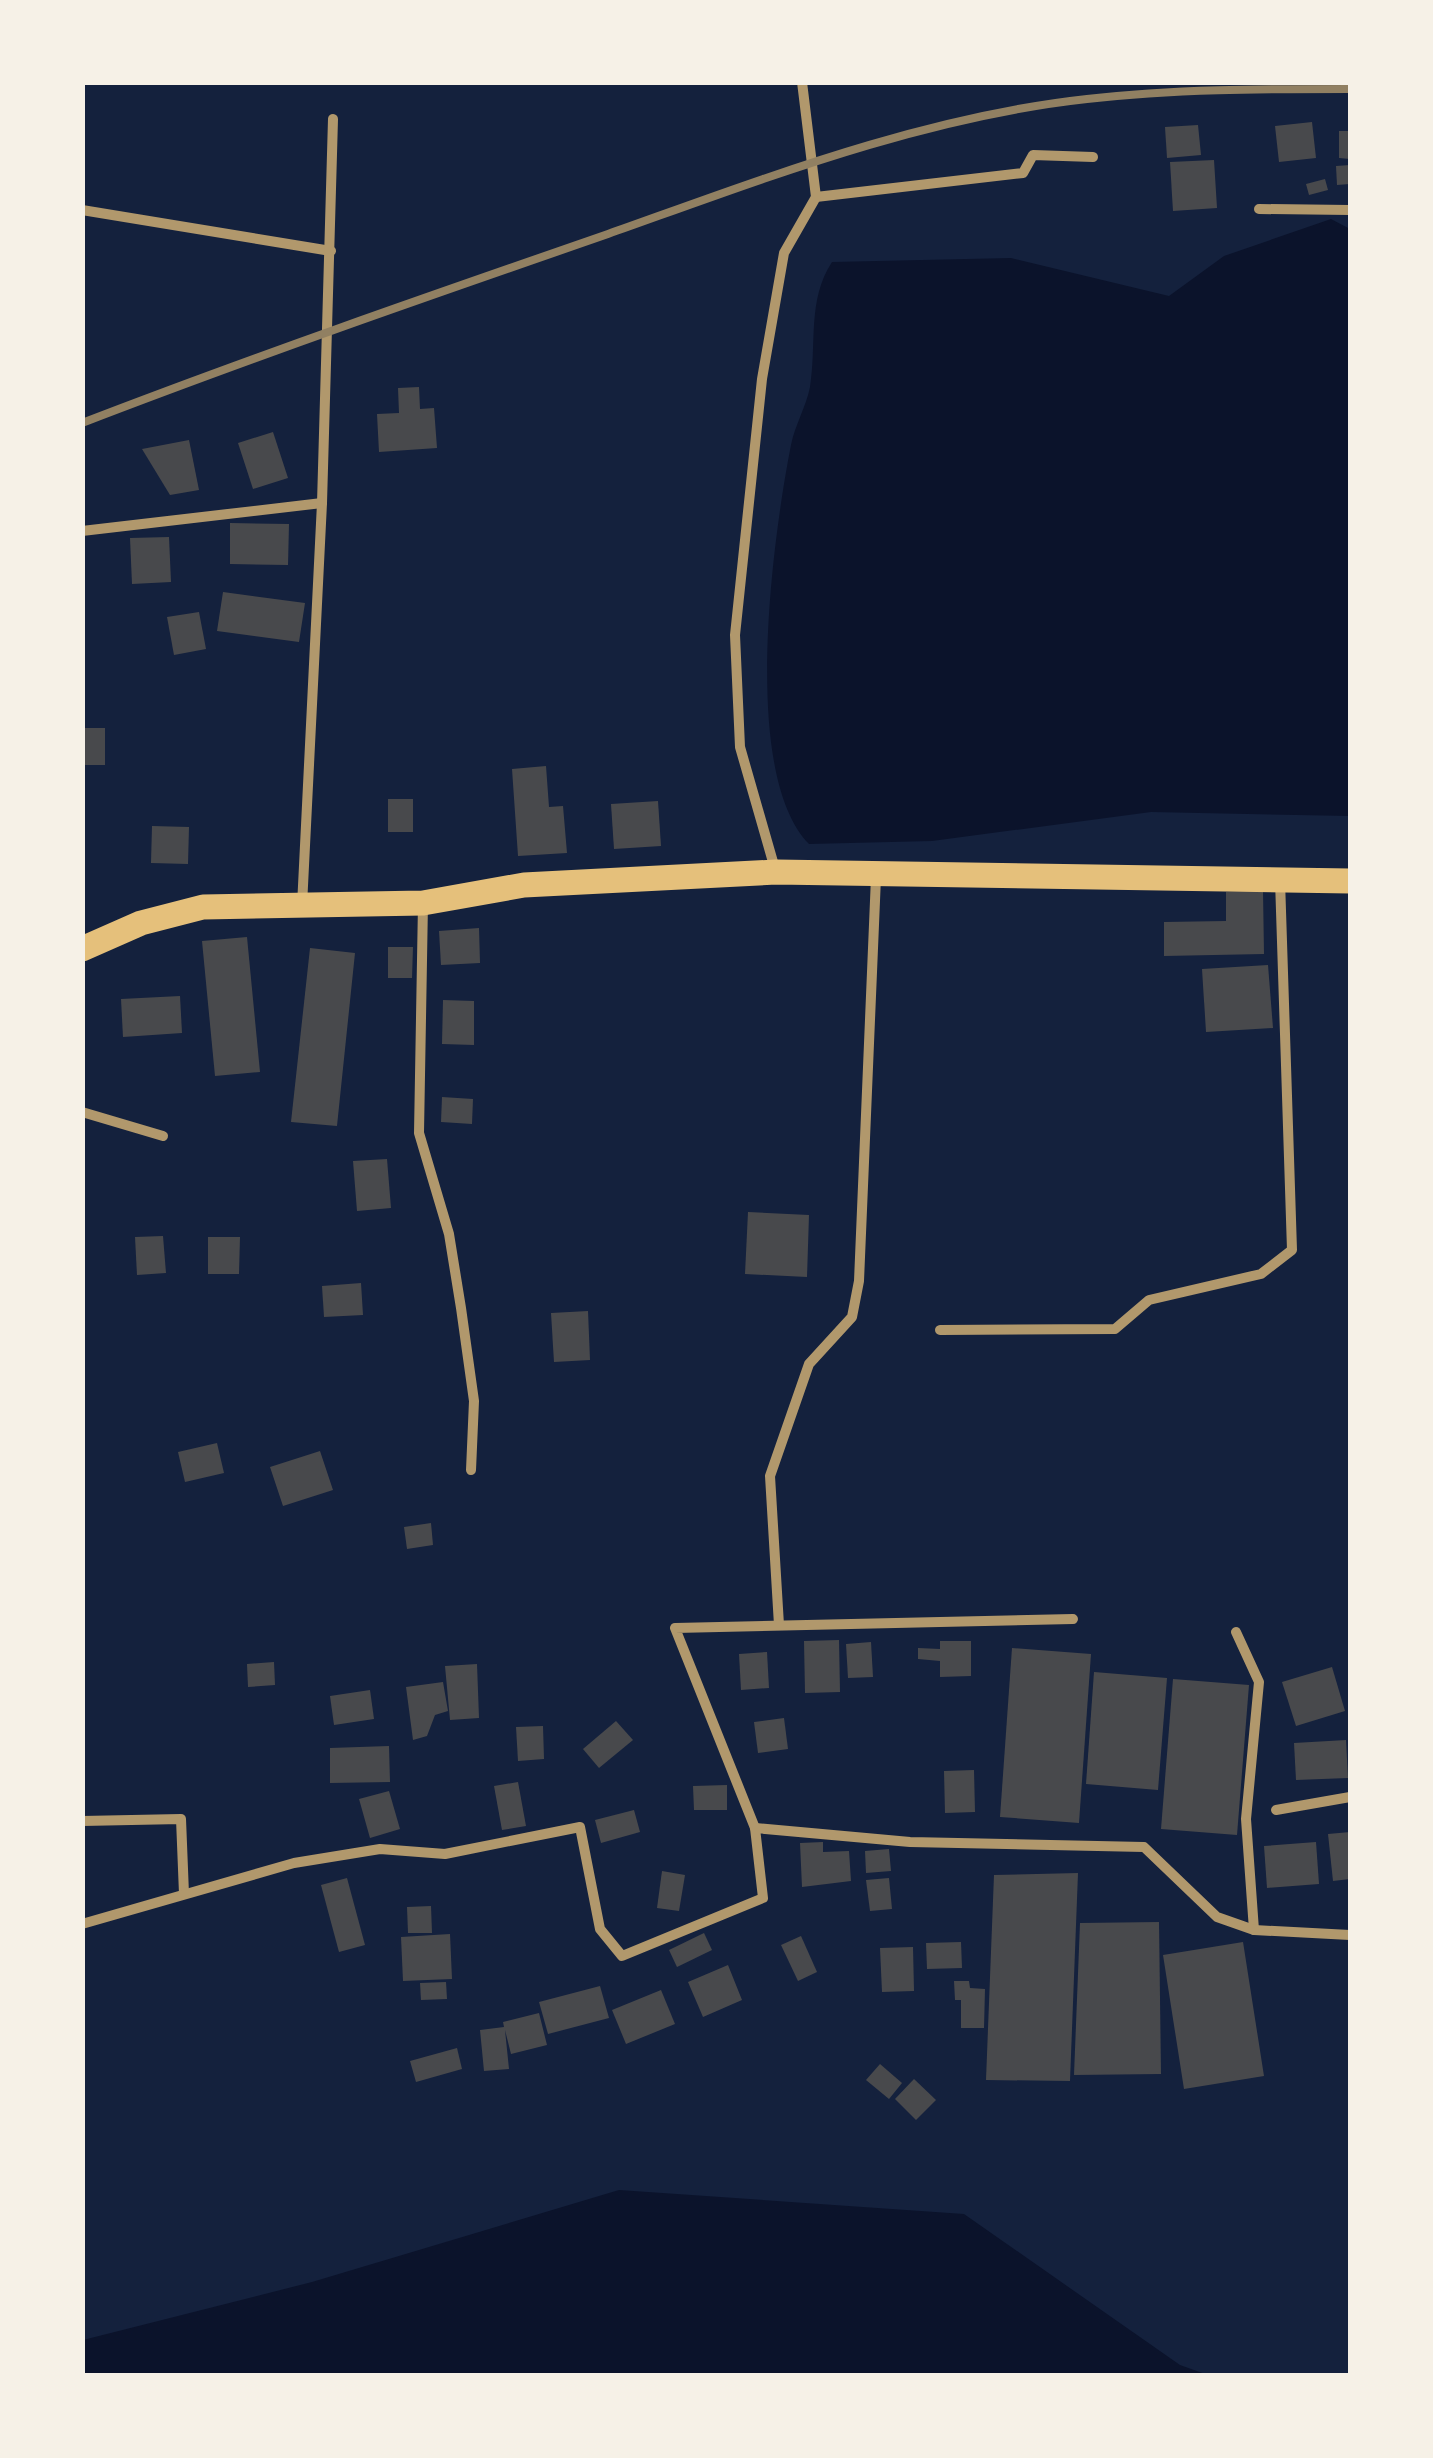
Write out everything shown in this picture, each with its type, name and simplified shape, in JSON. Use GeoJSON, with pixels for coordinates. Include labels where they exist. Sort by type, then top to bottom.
{"type":"FeatureCollection","features":[{"type":"Feature","properties":{"kind":"highway"},"geometry":{"type":"LineString","coordinates":[[82,949],[142,923],[203,907],[423,903],[524,885],[776,872],[876,877],[1350,881]]}},
{"type":"Feature","properties":{"kind":"street"},"geometry":{"type":"LineString","coordinates":[[776,872],[740,747],[735,635],[762,379],[784,254],[816,197],[802,82]]}},
{"type":"Feature","properties":{"kind":"street"},"geometry":{"type":"LineString","coordinates":[[302,906],[322,503],[333,119]]}},
{"type":"Feature","properties":{"kind":"street"},"geometry":{"type":"LineString","coordinates":[[816,197],[1024,173],[1033,155],[1093,157]]}},
{"type":"Feature","properties":{"kind":"street"},"geometry":{"type":"LineString","coordinates":[[1258,209],[1350,210]]}},
{"type":"Feature","properties":{"kind":"street"},"geometry":{"type":"LineString","coordinates":[[82,210],[331,251]]}},
{"type":"Feature","properties":{"kind":"street"},"geometry":{"type":"LineString","coordinates":[[82,532],[322,503]]}},
{"type":"Feature","properties":{"kind":"street"},"geometry":{"type":"LineString","coordinates":[[779,1626],[770,1476],[808,1364],[852,1317],[858,1281],[876,877]]}},
{"type":"Feature","properties":{"kind":"street"},"geometry":{"type":"LineString","coordinates":[[940,1330],[1115,1329],[1149,1300],[1262,1274],[1292,1250],[1280,879]]}},
{"type":"Feature","properties":{"kind":"street"},"geometry":{"type":"LineString","coordinates":[[423,903],[420,1132],[449,1234],[461,1308],[474,1400],[471,1470]]}},
{"type":"Feature","properties":{"kind":"street"},"geometry":{"type":"LineString","coordinates":[[82,1112],[163,1136]]}},
{"type":"Feature","properties":{"kind":"street"},"geometry":{"type":"LineString","coordinates":[[82,1924],[294,1863],[380,1849],[446,1854],[580,1828],[600,1929],[622,1956],[762,1898],[754,1828],[676,1628],[1074,1619]]}},
{"type":"Feature","properties":{"kind":"street"},"geometry":{"type":"LineString","coordinates":[[1236,1632],[1259,1682],[1246,1819],[1254,1930]]}},
{"type":"Feature","properties":{"kind":"street"},"geometry":{"type":"LineString","coordinates":[[1276,1810],[1350,1797]]}},
{"type":"Feature","properties":{"kind":"street"},"geometry":{"type":"LineString","coordinates":[[82,1821],[181,1819],[184,1894]]}},
{"type":"Feature","properties":{"kind":"street"},"geometry":{"type":"LineString","coordinates":[[754,1828],[910,1842],[1144,1847],[1217,1917],[1254,1930],[1350,1934]]}},
{"type":"Feature","properties":{"kind":"water"},"geometry":{"type":"Polygon","coordinates":[[[1331,219],[1350,229],[1350,816],[1151,812],[932,841],[809,844],[788,810],[775,765],[768,711],[767,652],[784,486],[793,438],[810,387],[819,291],[832,262],[1011,258],[1169,296],[1224,256],[1331,219]]]}},
{"type":"Feature","properties":{"kind":"water"},"geometry":{"type":"Polygon","coordinates":[[[619,2190],[964,2214],[1180,2365],[1208,2375],[83,2375],[83,2340],[312,2282],[619,2190]]]}},
{"type":"Feature","properties":{"kind":"building"},"geometry":{"type":"Polygon","coordinates":[[[1312,122],[1316,158],[1279,162],[1275,126],[1312,122]]]}},
{"type":"Feature","properties":{"kind":"building"},"geometry":{"type":"Polygon","coordinates":[[[1198,125],[1201,155],[1167,158],[1165,127],[1198,125]]]}},
{"type":"Feature","properties":{"kind":"building"},"geometry":{"type":"Polygon","coordinates":[[[1339,131],[1350,131],[1350,159],[1339,158],[1339,131]]]}},
{"type":"Feature","properties":{"kind":"building"},"geometry":{"type":"Polygon","coordinates":[[[1214,160],[1217,208],[1173,211],[1170,162],[1214,160]]]}},
{"type":"Feature","properties":{"kind":"building"},"geometry":{"type":"Polygon","coordinates":[[[1350,165],[1350,184],[1337,185],[1336,166],[1350,165]]]}},
{"type":"Feature","properties":{"kind":"building"},"geometry":{"type":"Polygon","coordinates":[[[1325,179],[1328,190],[1309,195],[1306,184],[1325,179]]]}},
{"type":"Feature","properties":{"kind":"building"},"geometry":{"type":"Polygon","coordinates":[[[419,387],[420,409],[434,408],[437,448],[379,452],[377,414],[399,413],[398,388],[419,387]]]}},
{"type":"Feature","properties":{"kind":"building"},"geometry":{"type":"Polygon","coordinates":[[[273,432],[288,478],[253,489],[238,443],[273,432]]]}},
{"type":"Feature","properties":{"kind":"building"},"geometry":{"type":"Polygon","coordinates":[[[189,440],[199,490],[170,495],[142,449],[189,440]]]}},
{"type":"Feature","properties":{"kind":"building"},"geometry":{"type":"Polygon","coordinates":[[[230,523],[289,524],[288,565],[230,564],[230,523]]]}},
{"type":"Feature","properties":{"kind":"building"},"geometry":{"type":"Polygon","coordinates":[[[169,537],[171,582],[132,584],[130,538],[169,537]]]}},
{"type":"Feature","properties":{"kind":"building"},"geometry":{"type":"Polygon","coordinates":[[[223,592],[305,603],[299,642],[217,631],[223,592]]]}},
{"type":"Feature","properties":{"kind":"building"},"geometry":{"type":"Polygon","coordinates":[[[199,612],[206,649],[174,655],[167,617],[199,612]]]}},
{"type":"Feature","properties":{"kind":"building"},"geometry":{"type":"Polygon","coordinates":[[[82,728],[105,728],[105,765],[82,765],[82,728]]]}},
{"type":"Feature","properties":{"kind":"building"},"geometry":{"type":"Polygon","coordinates":[[[546,766],[549,807],[563,806],[567,853],[518,856],[512,769],[546,766]]]}},
{"type":"Feature","properties":{"kind":"building"},"geometry":{"type":"Polygon","coordinates":[[[388,799],[413,799],[413,832],[388,832],[388,799]]]}},
{"type":"Feature","properties":{"kind":"building"},"geometry":{"type":"Polygon","coordinates":[[[658,801],[661,846],[614,849],[611,804],[658,801]]]}},
{"type":"Feature","properties":{"kind":"building"},"geometry":{"type":"Polygon","coordinates":[[[152,826],[189,827],[188,864],[151,863],[152,826]]]}},
{"type":"Feature","properties":{"kind":"building"},"geometry":{"type":"Polygon","coordinates":[[[1263,891],[1264,954],[1164,956],[1164,922],[1226,921],[1226,892],[1263,891]]]}},
{"type":"Feature","properties":{"kind":"building"},"geometry":{"type":"Polygon","coordinates":[[[479,928],[480,963],[441,965],[439,931],[479,928]]]}},
{"type":"Feature","properties":{"kind":"building"},"geometry":{"type":"Polygon","coordinates":[[[247,937],[260,1072],[215,1076],[202,941],[247,937]]]}},
{"type":"Feature","properties":{"kind":"building"},"geometry":{"type":"Polygon","coordinates":[[[388,947],[413,947],[412,978],[388,978],[388,947]]]}},
{"type":"Feature","properties":{"kind":"building"},"geometry":{"type":"Polygon","coordinates":[[[310,948],[355,953],[337,1126],[291,1122],[310,948]]]}},
{"type":"Feature","properties":{"kind":"building"},"geometry":{"type":"Polygon","coordinates":[[[1268,965],[1273,1028],[1206,1032],[1202,969],[1268,965]]]}},
{"type":"Feature","properties":{"kind":"building"},"geometry":{"type":"Polygon","coordinates":[[[180,996],[182,1033],[123,1037],[121,999],[180,996]]]}},
{"type":"Feature","properties":{"kind":"building"},"geometry":{"type":"Polygon","coordinates":[[[443,1000],[474,1001],[474,1045],[442,1044],[443,1000]]]}},
{"type":"Feature","properties":{"kind":"building"},"geometry":{"type":"Polygon","coordinates":[[[442,1097],[473,1099],[472,1124],[441,1122],[442,1097]]]}},
{"type":"Feature","properties":{"kind":"building"},"geometry":{"type":"Polygon","coordinates":[[[387,1159],[391,1208],[357,1211],[353,1161],[387,1159]]]}},
{"type":"Feature","properties":{"kind":"building"},"geometry":{"type":"Polygon","coordinates":[[[748,1212],[809,1215],[807,1277],[745,1274],[748,1212]]]}},
{"type":"Feature","properties":{"kind":"building"},"geometry":{"type":"Polygon","coordinates":[[[163,1236],[166,1273],[137,1275],[135,1237],[163,1236]]]}},
{"type":"Feature","properties":{"kind":"building"},"geometry":{"type":"Polygon","coordinates":[[[208,1237],[240,1237],[239,1274],[208,1274],[208,1237]]]}},
{"type":"Feature","properties":{"kind":"building"},"geometry":{"type":"Polygon","coordinates":[[[361,1283],[363,1315],[324,1317],[322,1286],[361,1283]]]}},
{"type":"Feature","properties":{"kind":"building"},"geometry":{"type":"Polygon","coordinates":[[[588,1311],[590,1360],[554,1362],[551,1313],[588,1311]]]}},
{"type":"Feature","properties":{"kind":"building"},"geometry":{"type":"Polygon","coordinates":[[[217,1443],[224,1473],[185,1482],[178,1452],[217,1443]]]}},
{"type":"Feature","properties":{"kind":"building"},"geometry":{"type":"Polygon","coordinates":[[[320,1451],[333,1490],[283,1506],[270,1467],[320,1451]]]}},
{"type":"Feature","properties":{"kind":"building"},"geometry":{"type":"Polygon","coordinates":[[[431,1523],[433,1545],[407,1549],[404,1527],[431,1523]]]}},
{"type":"Feature","properties":{"kind":"building"},"geometry":{"type":"Polygon","coordinates":[[[839,1640],[840,1692],[805,1693],[804,1641],[839,1640]]]}},
{"type":"Feature","properties":{"kind":"building"},"geometry":{"type":"Polygon","coordinates":[[[940,1641],[971,1641],[971,1676],[940,1677],[940,1661],[918,1659],[918,1648],[940,1649],[940,1641]]]}},
{"type":"Feature","properties":{"kind":"building"},"geometry":{"type":"Polygon","coordinates":[[[871,1642],[873,1677],[848,1678],[846,1644],[871,1642]]]}},
{"type":"Feature","properties":{"kind":"building"},"geometry":{"type":"Polygon","coordinates":[[[1012,1648],[1091,1654],[1079,1823],[1000,1817],[1012,1648]]]}},
{"type":"Feature","properties":{"kind":"building"},"geometry":{"type":"Polygon","coordinates":[[[767,1652],[769,1688],[741,1690],[739,1654],[767,1652]]]}},
{"type":"Feature","properties":{"kind":"building"},"geometry":{"type":"Polygon","coordinates":[[[274,1662],[275,1685],[248,1687],[247,1664],[274,1662]]]}},
{"type":"Feature","properties":{"kind":"building"},"geometry":{"type":"Polygon","coordinates":[[[477,1664],[479,1718],[450,1720],[445,1666],[477,1664]]]}},
{"type":"Feature","properties":{"kind":"building"},"geometry":{"type":"Polygon","coordinates":[[[1332,1667],[1345,1711],[1296,1726],[1282,1682],[1332,1667]]]}},
{"type":"Feature","properties":{"kind":"building"},"geometry":{"type":"Polygon","coordinates":[[[1094,1672],[1167,1678],[1158,1790],[1086,1784],[1094,1672]]]}},
{"type":"Feature","properties":{"kind":"building"},"geometry":{"type":"Polygon","coordinates":[[[1173,1679],[1249,1685],[1237,1835],[1161,1829],[1173,1679]]]}},
{"type":"Feature","properties":{"kind":"building"},"geometry":{"type":"Polygon","coordinates":[[[443,1682],[448,1711],[435,1715],[427,1736],[413,1740],[406,1687],[443,1682]]]}},
{"type":"Feature","properties":{"kind":"building"},"geometry":{"type":"Polygon","coordinates":[[[370,1690],[374,1719],[334,1725],[330,1696],[370,1690]]]}},
{"type":"Feature","properties":{"kind":"building"},"geometry":{"type":"Polygon","coordinates":[[[784,1718],[788,1749],[758,1753],[754,1722],[784,1718]]]}},
{"type":"Feature","properties":{"kind":"building"},"geometry":{"type":"Polygon","coordinates":[[[616,1721],[633,1740],[599,1768],[583,1749],[616,1721]]]}},
{"type":"Feature","properties":{"kind":"building"},"geometry":{"type":"Polygon","coordinates":[[[543,1726],[544,1759],[518,1761],[516,1727],[543,1726]]]}},
{"type":"Feature","properties":{"kind":"building"},"geometry":{"type":"Polygon","coordinates":[[[1346,1740],[1348,1778],[1296,1780],[1294,1743],[1346,1740]]]}},
{"type":"Feature","properties":{"kind":"building"},"geometry":{"type":"Polygon","coordinates":[[[389,1746],[390,1782],[330,1783],[330,1748],[389,1746]]]}},
{"type":"Feature","properties":{"kind":"building"},"geometry":{"type":"Polygon","coordinates":[[[974,1770],[975,1812],[945,1813],[944,1771],[974,1770]]]}},
{"type":"Feature","properties":{"kind":"building"},"geometry":{"type":"Polygon","coordinates":[[[518,1782],[526,1826],[502,1830],[494,1786],[518,1782]]]}},
{"type":"Feature","properties":{"kind":"building"},"geometry":{"type":"Polygon","coordinates":[[[727,1785],[727,1810],[694,1810],[693,1786],[727,1785]]]}},
{"type":"Feature","properties":{"kind":"building"},"geometry":{"type":"Polygon","coordinates":[[[389,1791],[400,1829],[370,1838],[359,1799],[389,1791]]]}},
{"type":"Feature","properties":{"kind":"building"},"geometry":{"type":"Polygon","coordinates":[[[634,1810],[640,1832],[601,1843],[595,1820],[634,1810]]]}},
{"type":"Feature","properties":{"kind":"building"},"geometry":{"type":"Polygon","coordinates":[[[1350,1832],[1350,1879],[1333,1881],[1328,1834],[1350,1832]]]}},
{"type":"Feature","properties":{"kind":"building"},"geometry":{"type":"Polygon","coordinates":[[[823,1842],[823,1852],[849,1851],[851,1881],[802,1887],[800,1843],[823,1842]]]}},
{"type":"Feature","properties":{"kind":"building"},"geometry":{"type":"Polygon","coordinates":[[[1316,1842],[1319,1884],[1267,1888],[1264,1846],[1316,1842]]]}},
{"type":"Feature","properties":{"kind":"building"},"geometry":{"type":"Polygon","coordinates":[[[889,1849],[891,1871],[866,1873],[865,1851],[889,1849]]]}},
{"type":"Feature","properties":{"kind":"building"},"geometry":{"type":"Polygon","coordinates":[[[662,1871],[685,1875],[679,1911],[657,1908],[662,1871]]]}},
{"type":"Feature","properties":{"kind":"building"},"geometry":{"type":"Polygon","coordinates":[[[1078,1873],[1070,2081],[986,2080],[994,1875],[1078,1873]]]}},
{"type":"Feature","properties":{"kind":"building"},"geometry":{"type":"Polygon","coordinates":[[[347,1878],[365,1945],[339,1952],[321,1885],[347,1878]]]}},
{"type":"Feature","properties":{"kind":"building"},"geometry":{"type":"Polygon","coordinates":[[[889,1878],[892,1909],[870,1911],[866,1880],[889,1878]]]}},
{"type":"Feature","properties":{"kind":"building"},"geometry":{"type":"Polygon","coordinates":[[[431,1906],[432,1933],[408,1933],[407,1907],[431,1906]]]}},
{"type":"Feature","properties":{"kind":"building"},"geometry":{"type":"Polygon","coordinates":[[[1159,1922],[1161,2074],[1074,2075],[1080,1923],[1159,1922]]]}},
{"type":"Feature","properties":{"kind":"building"},"geometry":{"type":"Polygon","coordinates":[[[704,1933],[712,1950],[677,1967],[669,1950],[704,1933]]]}},
{"type":"Feature","properties":{"kind":"building"},"geometry":{"type":"Polygon","coordinates":[[[450,1934],[452,1979],[403,1981],[401,1937],[450,1934]]]}},
{"type":"Feature","properties":{"kind":"building"},"geometry":{"type":"Polygon","coordinates":[[[801,1936],[817,1972],[798,1981],[781,1945],[801,1936]]]}},
{"type":"Feature","properties":{"kind":"building"},"geometry":{"type":"Polygon","coordinates":[[[961,1942],[962,1968],[927,1969],[926,1943],[961,1942]]]}},
{"type":"Feature","properties":{"kind":"building"},"geometry":{"type":"Polygon","coordinates":[[[1243,1942],[1264,2076],[1184,2089],[1163,1955],[1243,1942]]]}},
{"type":"Feature","properties":{"kind":"building"},"geometry":{"type":"Polygon","coordinates":[[[913,1947],[914,1991],[882,1992],[880,1948],[913,1947]]]}},
{"type":"Feature","properties":{"kind":"building"},"geometry":{"type":"Polygon","coordinates":[[[728,1965],[742,2000],[703,2017],[688,1982],[728,1965]]]}},
{"type":"Feature","properties":{"kind":"building"},"geometry":{"type":"Polygon","coordinates":[[[954,1981],[969,1981],[970,1988],[985,1989],[984,2028],[961,2028],[961,2000],[955,2000],[954,1981]]]}},
{"type":"Feature","properties":{"kind":"building"},"geometry":{"type":"Polygon","coordinates":[[[446,1982],[447,1999],[421,2000],[420,1983],[446,1982]]]}},
{"type":"Feature","properties":{"kind":"building"},"geometry":{"type":"Polygon","coordinates":[[[600,1986],[609,2018],[548,2034],[539,2002],[600,1986]]]}},
{"type":"Feature","properties":{"kind":"building"},"geometry":{"type":"Polygon","coordinates":[[[661,1990],[675,2024],[626,2044],[612,2010],[661,1990]]]}},
{"type":"Feature","properties":{"kind":"building"},"geometry":{"type":"Polygon","coordinates":[[[539,2013],[547,2045],[511,2054],[505,2030],[509,2069],[484,2071],[480,2030],[504,2027],[503,2022],[539,2013]]]}},
{"type":"Feature","properties":{"kind":"building"},"geometry":{"type":"Polygon","coordinates":[[[457,2048],[462,2069],[416,2082],[410,2061],[457,2048]]]}},
{"type":"Feature","properties":{"kind":"building"},"geometry":{"type":"Polygon","coordinates":[[[880,2064],[902,2083],[889,2099],[866,2080],[880,2064]]]}},
{"type":"Feature","properties":{"kind":"building"},"geometry":{"type":"Polygon","coordinates":[[[914,2079],[936,2100],[916,2120],[895,2099],[914,2079]]]}},
{"type":"Feature","properties":{"kind":"railway"},"geometry":{"type":"LineString","coordinates":[[82,423],[725,192],[904,135],[964,120],[1087,99],[1185,91],[1350,89]]}}]}
